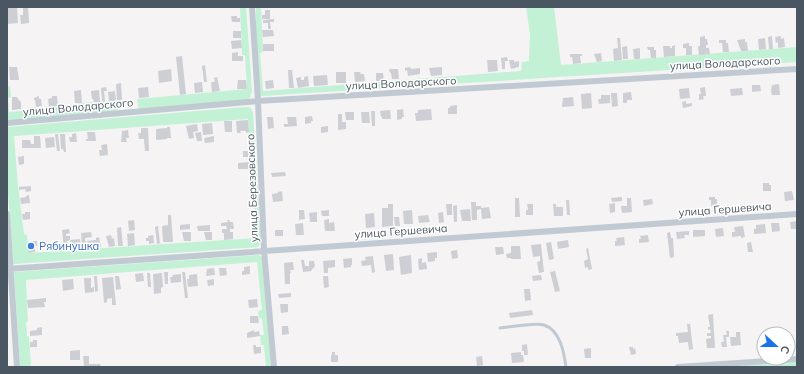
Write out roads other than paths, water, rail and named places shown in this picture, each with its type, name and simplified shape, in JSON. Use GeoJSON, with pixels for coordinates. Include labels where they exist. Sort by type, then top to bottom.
{"type":"FeatureCollection","features":[{"type":"Feature","properties":{"kind":"street","name":"улица Березовского"},"geometry":{"type":"LineString","coordinates":[[252,7],[258,102],[264,250],[274,367]]}},
{"type":"Feature","properties":{"kind":"street","name":"улица Володарского"},"geometry":{"type":"LineString","coordinates":[[7,123],[258,102],[797,69]]}},
{"type":"Feature","properties":{"kind":"street"},"geometry":{"type":"LineString","coordinates":[[7,214],[9,268],[17,367]]}},
{"type":"Feature","properties":{"kind":"street","name":"улица Гершевича"},"geometry":{"type":"LineString","coordinates":[[9,268],[797,214]]}},
{"type":"Feature","properties":{"kind":"street"},"geometry":{"type":"LineString","coordinates":[[678,367],[797,359]]}},
{"type":"Feature","properties":{"kind":"lane"},"geometry":{"type":"LineString","coordinates":[[500,328],[542,324],[551,328],[560,342],[566,367]]}},
{"type":"Feature","properties":{"kind":"place","name":"Рябинушка"},"geometry":{"type":"Point","coordinates":[31,246]}}]}
